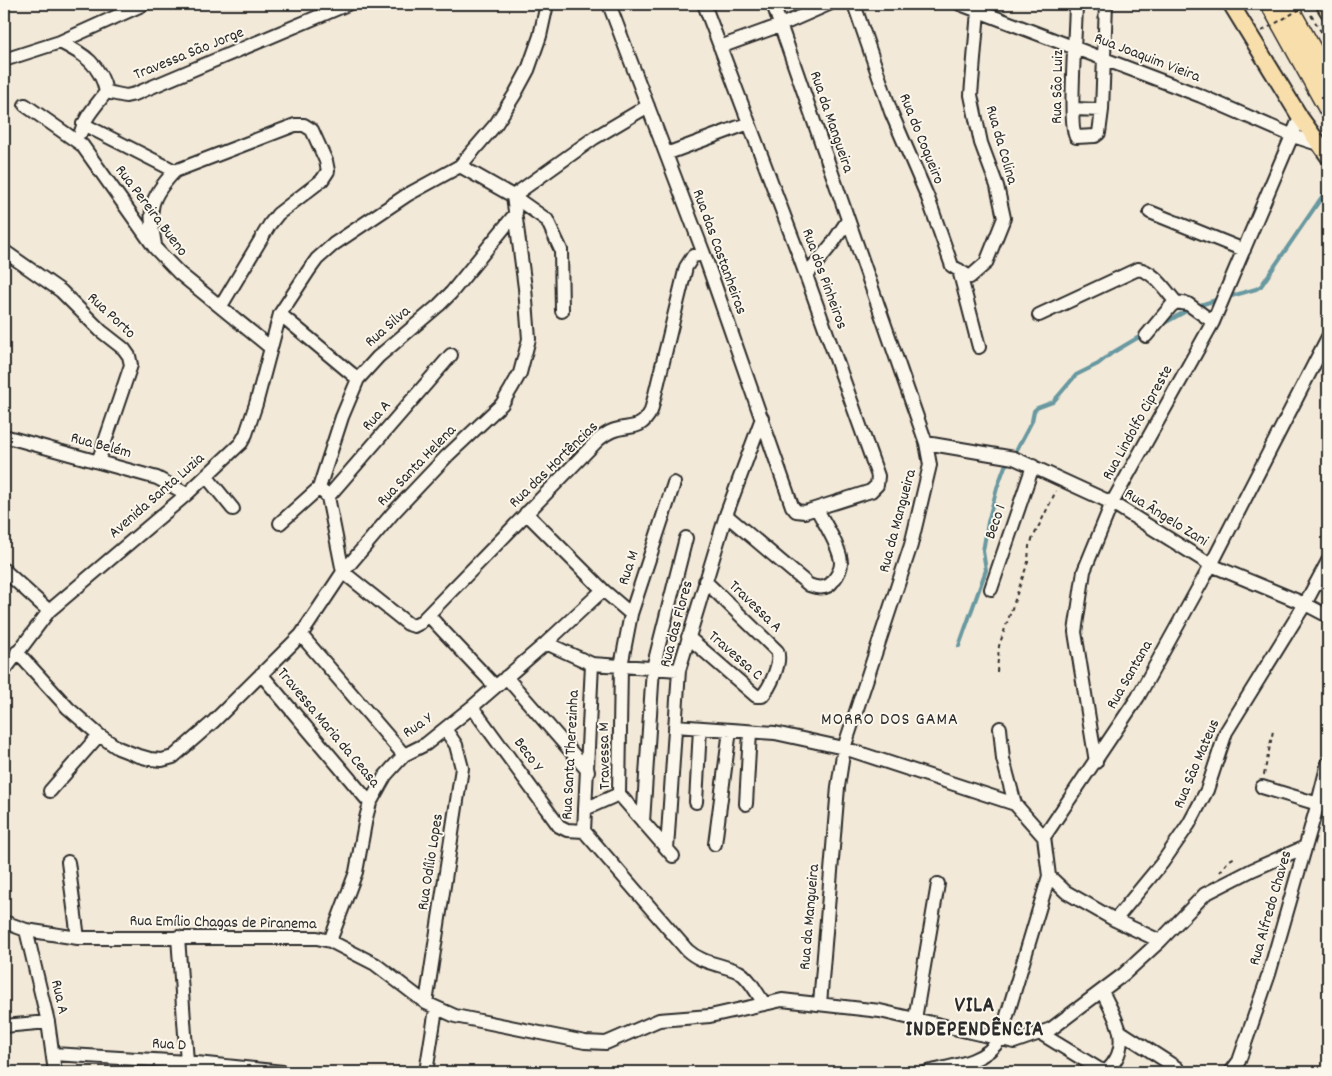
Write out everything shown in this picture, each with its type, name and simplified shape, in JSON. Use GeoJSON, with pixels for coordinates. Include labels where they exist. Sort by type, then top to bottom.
{"type":"FeatureCollection","features":[{"type":"Feature","properties":{"kind":"highway"},"geometry":{"type":"LineString","coordinates":[[1270,4],[1328,109]]}},
{"type":"Feature","properties":{"kind":"highway"},"geometry":{"type":"LineString","coordinates":[[1287,4],[1328,77]]}},
{"type":"Feature","properties":{"kind":"highway"},"geometry":{"type":"LineString","coordinates":[[1302,4],[1328,77]]}},
{"type":"Feature","properties":{"kind":"main road"},"geometry":{"type":"LineString","coordinates":[[1231,4],[1300,117],[1325,150]]}},
{"type":"Feature","properties":{"kind":"main road"},"geometry":{"type":"LineString","coordinates":[[1324,4],[1328,10]]}},
{"type":"Feature","properties":{"kind":"street"},"geometry":{"type":"LineString","coordinates":[[4,60],[60,42],[144,4]]}},
{"type":"Feature","properties":{"kind":"street","name":"Travessa São Jorge"},"geometry":{"type":"LineString","coordinates":[[106,92],[126,96],[135,94],[329,8],[348,4]]}},
{"type":"Feature","properties":{"kind":"street","name":"Avenida Santa Luzia"},"geometry":{"type":"LineString","coordinates":[[4,671],[49,611],[187,494],[237,446],[246,434],[256,404],[280,314],[308,270],[325,250],[407,195],[460,166],[496,124],[528,70],[540,36],[547,4]]}},
{"type":"Feature","properties":{"kind":"street","name":"Rua das Castanheiras"},"geometry":{"type":"LineString","coordinates":[[610,4],[704,254],[792,506],[796,511]]}},
{"type":"Feature","properties":{"kind":"street","name":"Rua dos Pinheiros"},"geometry":{"type":"LineString","coordinates":[[704,4],[806,276],[878,476],[877,484],[871,491],[817,509],[805,512],[796,511]]}},
{"type":"Feature","properties":{"kind":"street","name":"Rua da Mangueira"},"geometry":{"type":"LineString","coordinates":[[773,4],[926,443],[930,465],[911,545],[844,748],[838,787],[820,1004]]}},
{"type":"Feature","properties":{"kind":"street"},"geometry":{"type":"LineString","coordinates":[[720,46],[781,25],[829,4]]}},
{"type":"Feature","properties":{"kind":"street","name":"Rua do Coqueiro"},"geometry":{"type":"LineString","coordinates":[[854,4],[891,112],[928,198],[952,266],[965,274],[978,347]]}},
{"type":"Feature","properties":{"kind":"street","name":"Rua Joaquim Vieira"},"geometry":{"type":"LineString","coordinates":[[960,4],[1201,96],[1325,150]]}},
{"type":"Feature","properties":{"kind":"street","name":"Rua São Luiz"},"geometry":{"type":"LineString","coordinates":[[1076,4],[1073,109],[1073,132],[1076,136],[1098,135],[1102,110],[1106,4]]}},
{"type":"Feature","properties":{"kind":"street","name":"Rua da Colina"},"geometry":{"type":"LineString","coordinates":[[965,274],[986,263],[1004,218],[997,186],[981,143],[971,95],[978,11]]}},
{"type":"Feature","properties":{"kind":"street"},"geometry":{"type":"LineString","coordinates":[[60,42],[75,49],[96,67],[104,81],[106,92],[83,124],[80,134],[82,145]]}},
{"type":"Feature","properties":{"kind":"street","name":"Rua Pereira Bueno"},"geometry":{"type":"LineString","coordinates":[[25,105],[82,145],[155,248],[179,273],[270,348]]}},
{"type":"Feature","properties":{"kind":"street"},"geometry":{"type":"LineString","coordinates":[[513,196],[594,138],[648,106]]}},
{"type":"Feature","properties":{"kind":"street"},"geometry":{"type":"LineString","coordinates":[[1073,109],[1102,110]]}},
{"type":"Feature","properties":{"kind":"street","name":"Rua Lindolfo Cipreste"},"geometry":{"type":"LineString","coordinates":[[1096,762],[1075,632],[1084,571],[1112,503],[1213,322],[1300,117]]}},
{"type":"Feature","properties":{"kind":"street"},"geometry":{"type":"LineString","coordinates":[[666,154],[749,123]]}},
{"type":"Feature","properties":{"kind":"street"},"geometry":{"type":"LineString","coordinates":[[83,124],[175,171]]}},
{"type":"Feature","properties":{"kind":"street"},"geometry":{"type":"LineString","coordinates":[[155,248],[151,222],[154,198],[159,189],[175,171],[295,125],[304,125],[312,130],[326,161],[328,171],[322,180],[278,214],[270,224],[221,306]]}},
{"type":"Feature","properties":{"kind":"street"},"geometry":{"type":"LineString","coordinates":[[460,166],[513,196],[547,220],[561,250],[562,310]]}},
{"type":"Feature","properties":{"kind":"street","name":"Rua Santa Helena"},"geometry":{"type":"LineString","coordinates":[[98,735],[118,748],[143,757],[162,760],[173,757],[213,722],[301,635],[343,572],[447,456],[502,404],[520,373],[529,339],[525,288],[513,196]]}},
{"type":"Feature","properties":{"kind":"street"},"geometry":{"type":"LineString","coordinates":[[1150,212],[1244,250]]}},
{"type":"Feature","properties":{"kind":"street","name":"Rua Silva"},"geometry":{"type":"LineString","coordinates":[[343,572],[323,492],[340,423],[358,379],[378,357],[439,306],[516,214]]}},
{"type":"Feature","properties":{"kind":"street"},"geometry":{"type":"LineString","coordinates":[[806,276],[832,244],[848,220]]}},
{"type":"Feature","properties":{"kind":"street","name":"Rua Porto"},"geometry":{"type":"LineString","coordinates":[[4,251],[61,291],[101,331],[124,348],[130,356],[131,366],[98,462]]}},
{"type":"Feature","properties":{"kind":"street","name":"Rua das Hortências"},"geometry":{"type":"LineString","coordinates":[[429,616],[487,552],[606,434],[614,430],[637,427],[647,420],[651,411],[686,267],[692,256],[704,254]]}},
{"type":"Feature","properties":{"kind":"street"},"geometry":{"type":"LineString","coordinates":[[1039,315],[1138,269],[1150,274],[1176,302],[1188,304],[1213,322]]}},
{"type":"Feature","properties":{"kind":"street"},"geometry":{"type":"LineString","coordinates":[[1146,336],[1176,302]]}},
{"type":"Feature","properties":{"kind":"street"},"geometry":{"type":"LineString","coordinates":[[280,314],[358,379]]}},
{"type":"Feature","properties":{"kind":"street","name":"Rua Santana"},"geometry":{"type":"LineString","coordinates":[[1044,837],[1138,697],[1210,565],[1328,337]]}},
{"type":"Feature","properties":{"kind":"street","name":"Rua A"},"geometry":{"type":"LineString","coordinates":[[323,492],[451,355]]}},
{"type":"Feature","properties":{"kind":"street","name":"Rua das Flores"},"geometry":{"type":"LineString","coordinates":[[670,852],[675,726],[680,670],[688,637],[726,514],[762,418]]}},
{"type":"Feature","properties":{"kind":"street","name":"Rua Belém"},"geometry":{"type":"LineString","coordinates":[[4,436],[157,478],[187,494]]}},
{"type":"Feature","properties":{"kind":"street","name":"Rua Ângelo Zani"},"geometry":{"type":"LineString","coordinates":[[926,443],[1014,458],[1112,503],[1210,565],[1305,604],[1328,616]]}},
{"type":"Feature","properties":{"kind":"street","name":"Beco 1"},"geometry":{"type":"LineString","coordinates":[[991,589],[1032,466]]}},
{"type":"Feature","properties":{"kind":"street"},"geometry":{"type":"LineString","coordinates":[[206,476],[234,509]]}},
{"type":"Feature","properties":{"kind":"street","name":"Rua M"},"geometry":{"type":"LineString","coordinates":[[621,666],[631,614],[674,483]]}},
{"type":"Feature","properties":{"kind":"street"},"geometry":{"type":"LineString","coordinates":[[280,523],[323,492]]}},
{"type":"Feature","properties":{"kind":"street"},"geometry":{"type":"LineString","coordinates":[[726,514],[808,584],[818,588],[831,584],[838,575],[841,565],[840,555],[817,509]]}},
{"type":"Feature","properties":{"kind":"street"},"geometry":{"type":"LineString","coordinates":[[526,513],[603,590],[631,614]]}},
{"type":"Feature","properties":{"kind":"street"},"geometry":{"type":"LineString","coordinates":[[643,822],[653,668],[686,538]]}},
{"type":"Feature","properties":{"kind":"street","name":"Rua São Mateus"},"geometry":{"type":"LineString","coordinates":[[1115,920],[1162,863],[1189,824],[1207,790],[1226,732],[1305,604],[1328,561]]}},
{"type":"Feature","properties":{"kind":"street"},"geometry":{"type":"LineString","coordinates":[[4,570],[49,611]]}},
{"type":"Feature","properties":{"kind":"street"},"geometry":{"type":"LineString","coordinates":[[343,572],[408,624],[414,626],[429,616],[495,686]]}},
{"type":"Feature","properties":{"kind":"street","name":"Travessa A"},"geometry":{"type":"LineString","coordinates":[[705,581],[777,651],[780,657],[766,692],[762,696]]}},
{"type":"Feature","properties":{"kind":"street","name":"Rua Y"},"geometry":{"type":"LineString","coordinates":[[330,941],[356,872],[370,803],[385,776],[404,755],[426,744],[472,707],[546,643],[603,590]]}},
{"type":"Feature","properties":{"kind":"street"},"geometry":{"type":"LineString","coordinates":[[301,635],[404,755]]}},
{"type":"Feature","properties":{"kind":"street","name":"Travessa C"},"geometry":{"type":"LineString","coordinates":[[688,637],[756,696],[762,696]]}},
{"type":"Feature","properties":{"kind":"street"},"geometry":{"type":"LineString","coordinates":[[546,643],[592,664],[680,670]]}},
{"type":"Feature","properties":{"kind":"street"},"geometry":{"type":"LineString","coordinates":[[17,652],[68,708],[98,735],[50,791]]}},
{"type":"Feature","properties":{"kind":"street","name":"Rua Santa Therezinha"},"geometry":{"type":"LineString","coordinates":[[592,664],[584,831],[687,950],[700,959],[739,972],[764,1003]]}},
{"type":"Feature","properties":{"kind":"street","name":"Travessa M"},"geometry":{"type":"LineString","coordinates":[[621,666],[619,794],[670,852]]}},
{"type":"Feature","properties":{"kind":"street","name":"Travessa Maria da Ceasa"},"geometry":{"type":"LineString","coordinates":[[261,674],[370,803]]}},
{"type":"Feature","properties":{"kind":"street"},"geometry":{"type":"LineString","coordinates":[[506,677],[588,771]]}},
{"type":"Feature","properties":{"kind":"street","name":"Beco Y"},"geometry":{"type":"LineString","coordinates":[[472,707],[559,826],[567,830],[584,831]]}},
{"type":"Feature","properties":{"kind":"street"},"geometry":{"type":"LineString","coordinates":[[675,726],[775,733],[844,748],[1015,804]]}},
{"type":"Feature","properties":{"kind":"street"},"geometry":{"type":"LineString","coordinates":[[696,802],[700,728]]}},
{"type":"Feature","properties":{"kind":"street"},"geometry":{"type":"LineString","coordinates":[[927,1072],[970,1062],[989,1052],[1000,1039],[1049,876],[1044,837],[1015,804],[1003,759],[1000,728]]}},
{"type":"Feature","properties":{"kind":"street","name":"Rua Odílio Lopes"},"geometry":{"type":"LineString","coordinates":[[426,1072],[431,1006],[462,768],[456,745],[445,729]]}},
{"type":"Feature","properties":{"kind":"street"},"geometry":{"type":"LineString","coordinates":[[715,844],[730,730]]}},
{"type":"Feature","properties":{"kind":"street"},"geometry":{"type":"LineString","coordinates":[[746,804],[750,732]]}},
{"type":"Feature","properties":{"kind":"street","name":"Rua Alfredo Chaves"},"geometry":{"type":"LineString","coordinates":[[1231,1072],[1239,1061],[1269,974],[1305,847],[1323,805],[1328,763]]}},
{"type":"Feature","properties":{"kind":"street"},"geometry":{"type":"LineString","coordinates":[[1262,787],[1323,805]]}},
{"type":"Feature","properties":{"kind":"street"},"geometry":{"type":"LineString","coordinates":[[585,809],[619,794]]}},
{"type":"Feature","properties":{"kind":"street","name":"Rua Emílio Chagas de Piranema"},"geometry":{"type":"LineString","coordinates":[[4,922],[26,930],[78,938],[308,938],[330,941],[375,964],[431,1006],[455,1016],[596,1044],[616,1040],[659,1020],[710,1016],[782,1000],[880,1011],[1014,1042],[1051,1029],[1124,974],[1160,942],[1205,894],[1252,870],[1305,847]]}},
{"type":"Feature","properties":{"kind":"street"},"geometry":{"type":"LineString","coordinates":[[68,862],[78,938]]}},
{"type":"Feature","properties":{"kind":"street"},"geometry":{"type":"LineString","coordinates":[[1049,876],[1066,892],[1115,920],[1160,942]]}},
{"type":"Feature","properties":{"kind":"street"},"geometry":{"type":"LineString","coordinates":[[915,1019],[938,884]]}},
{"type":"Feature","properties":{"kind":"street","name":"Rua A"},"geometry":{"type":"LineString","coordinates":[[26,930],[48,1022],[55,1072]]}},
{"type":"Feature","properties":{"kind":"street"},"geometry":{"type":"LineString","coordinates":[[178,937],[187,1062]]}},
{"type":"Feature","properties":{"kind":"street"},"geometry":{"type":"LineString","coordinates":[[1040,1033],[1100,1069],[1105,1071],[1110,1068],[1122,1044],[1121,1032],[1102,991]]}},
{"type":"Feature","properties":{"kind":"street"},"geometry":{"type":"LineString","coordinates":[[4,1026],[48,1022]]}},
{"type":"Feature","properties":{"kind":"street"},"geometry":{"type":"LineString","coordinates":[[1121,1032],[1177,1068]]}},
{"type":"Feature","properties":{"kind":"street","name":"Rua D"},"geometry":{"type":"LineString","coordinates":[[53,1054],[187,1062],[283,1072]]}},
{"type":"Feature","properties":{"kind":"path"},"geometry":{"type":"LineString","coordinates":[[1262,31],[1309,4]]}},
{"type":"Feature","properties":{"kind":"path"},"geometry":{"type":"LineString","coordinates":[[1314,19],[1328,42]]}},
{"type":"Feature","properties":{"kind":"path"},"geometry":{"type":"LineString","coordinates":[[997,672],[999,646],[1028,562],[1029,546],[1061,480]]}},
{"type":"Feature","properties":{"kind":"path"},"geometry":{"type":"LineString","coordinates":[[1262,787],[1273,731]]}},
{"type":"Feature","properties":{"kind":"waterway"},"geometry":{"type":"LineString","coordinates":[[1228,297],[1261,286],[1328,188]]}},
{"type":"Feature","properties":{"kind":"waterway"},"geometry":{"type":"LineString","coordinates":[[1197,306],[1219,299]]}},
{"type":"Feature","properties":{"kind":"waterway"},"geometry":{"type":"LineString","coordinates":[[1161,325],[1190,309]]}},
{"type":"Feature","properties":{"kind":"waterway"},"geometry":{"type":"LineString","coordinates":[[1014,455],[1037,408],[1053,402],[1076,375],[1098,364],[1112,353],[1144,334]]}},
{"type":"Feature","properties":{"kind":"waterway"},"geometry":{"type":"LineString","coordinates":[[959,646],[986,570],[983,551],[988,522],[997,488],[1005,466],[1010,461]]}},
{"type":"Feature","properties":{"kind":"district","name":"MORRO DOS GAMA"},"geometry":{"type":"Point","coordinates":[890,720]}},
{"type":"Feature","properties":{"kind":"district","name":"VILA INDEPENDÊNCIA"},"geometry":{"type":"Point","coordinates":[975,1019]}}]}
